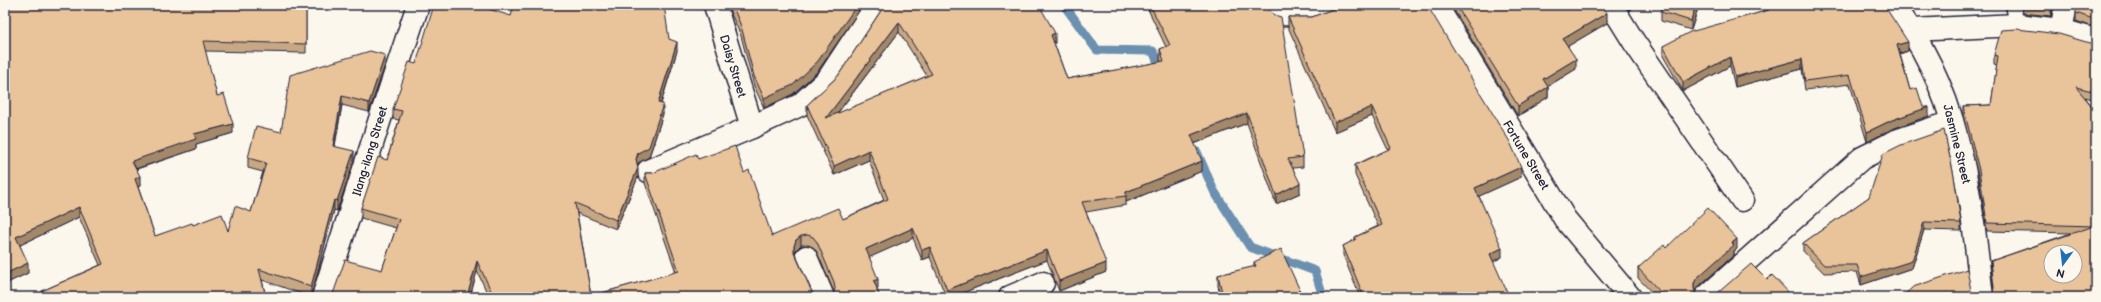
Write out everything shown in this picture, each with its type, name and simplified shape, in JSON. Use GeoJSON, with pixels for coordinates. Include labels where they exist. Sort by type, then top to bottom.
{"type":"FeatureCollection","features":[{"type":"Feature","properties":{"kind":"street","name":"Ilang-ilang Street"},"geometry":{"type":"LineString","coordinates":[[323,297],[418,5]]}},
{"type":"Feature","properties":{"kind":"street","name":"Daisy Street"},"geometry":{"type":"LineString","coordinates":[[714,5],[752,127]]}},
{"type":"Feature","properties":{"kind":"street"},"geometry":{"type":"LineString","coordinates":[[1273,5],[1280,14],[1308,15],[1333,5]]}},
{"type":"Feature","properties":{"kind":"street","name":"Fortune Street"},"geometry":{"type":"LineString","coordinates":[[1436,5],[1565,219],[1630,297]]}},
{"type":"Feature","properties":{"kind":"street"},"geometry":{"type":"LineString","coordinates":[[1612,5],[1634,42],[1742,200]]}},
{"type":"Feature","properties":{"kind":"street","name":"Jasmine Street"},"geometry":{"type":"LineString","coordinates":[[1893,5],[1912,30],[1944,93],[1971,200],[1982,297]]}},
{"type":"Feature","properties":{"kind":"street"},"geometry":{"type":"LineString","coordinates":[[2061,30],[2066,5]]}},
{"type":"Feature","properties":{"kind":"street"},"geometry":{"type":"LineString","coordinates":[[648,171],[800,105],[828,80],[872,12]]}},
{"type":"Feature","properties":{"kind":"street"},"geometry":{"type":"LineString","coordinates":[[1912,30],[2015,15],[2096,40]]}},
{"type":"Feature","properties":{"kind":"street"},"geometry":{"type":"LineString","coordinates":[[1706,297],[1862,158],[1896,141],[1952,122]]}},
{"type":"Feature","properties":{"kind":"street"},"geometry":{"type":"LineString","coordinates":[[806,257],[823,297]]}},
{"type":"Feature","properties":{"kind":"street"},"geometry":{"type":"LineString","coordinates":[[1010,297],[1043,283]]}},
{"type":"Feature","properties":{"kind":"building"},"geometry":{"type":"Polygon","coordinates":[[[5,5],[301,5],[301,9],[306,9],[306,44],[203,41],[217,96],[224,94],[233,124],[194,134],[196,139],[132,161],[140,176],[135,179],[155,236],[192,223],[193,225],[222,214],[228,231],[235,206],[251,212],[266,163],[248,158],[256,126],[281,132],[290,75],[370,51],[385,55],[369,103],[342,96],[333,146],[354,151],[337,201],[334,200],[311,287],[259,269],[266,297],[45,297],[42,291],[103,264],[79,207],[16,237],[28,263],[5,274],[5,5]]]}},
{"type":"Feature","properties":{"kind":"building"},"geometry":{"type":"Polygon","coordinates":[[[434,5],[476,5],[511,16],[513,9],[533,5],[664,5],[669,39],[677,42],[658,103],[663,104],[649,147],[638,153],[636,159],[638,168],[616,220],[575,203],[591,296],[679,271],[645,173],[653,173],[696,154],[698,159],[735,146],[744,173],[749,170],[772,236],[838,208],[843,219],[888,199],[869,150],[834,166],[807,105],[838,76],[884,5],[1039,5],[1055,33],[1051,35],[1067,79],[1164,61],[1160,49],[1170,45],[1150,5],[1265,5],[1274,15],[1281,17],[1303,157],[1288,159],[1300,183],[1276,195],[1247,113],[1191,135],[1202,161],[1126,192],[1126,196],[1082,202],[1106,263],[1059,281],[1047,250],[947,290],[930,247],[922,250],[913,228],[866,249],[878,279],[874,281],[880,297],[830,297],[835,289],[834,282],[817,242],[813,237],[808,235],[801,236],[796,240],[794,252],[812,292],[816,297],[494,297],[477,261],[467,297],[340,297],[333,294],[345,260],[382,270],[399,219],[361,208],[378,157],[387,160],[402,111],[393,109],[409,62],[416,64],[434,5]],[[899,22],[826,118],[932,74],[899,22]]]}},
{"type":"Feature","properties":{"kind":"building"},"geometry":{"type":"Polygon","coordinates":[[[732,5],[857,5],[818,61],[793,85],[764,98],[754,76],[741,26],[732,5]]]}},
{"type":"Feature","properties":{"kind":"building"},"geometry":{"type":"Polygon","coordinates":[[[1340,5],[1427,5],[1510,142],[1521,167],[1475,188],[1502,248],[1490,254],[1508,294],[1501,297],[1364,297],[1343,246],[1356,239],[1355,237],[1382,225],[1355,165],[1391,148],[1372,107],[1335,122],[1288,17],[1312,17],[1340,5]]]}},
{"type":"Feature","properties":{"kind":"building"},"geometry":{"type":"Polygon","coordinates":[[[1456,5],[1602,5],[1607,13],[1563,39],[1576,59],[1543,79],[1548,87],[1518,106],[1456,5]]]}},
{"type":"Feature","properties":{"kind":"building"},"geometry":{"type":"Polygon","coordinates":[[[1663,5],[1696,5],[1691,21],[1661,12],[1663,5]]]}},
{"type":"Feature","properties":{"kind":"building"},"geometry":{"type":"Polygon","coordinates":[[[1766,5],[1884,5],[1908,42],[1897,45],[1910,90],[1917,88],[1923,107],[1929,107],[1892,120],[1867,132],[1850,75],[1805,81],[1802,59],[1735,77],[1730,57],[1683,82],[1663,46],[1690,32],[1769,10],[1766,5]]]}},
{"type":"Feature","properties":{"kind":"building"},"geometry":{"type":"Polygon","coordinates":[[[2027,5],[2052,5],[2051,8],[2027,5]]]}},
{"type":"Feature","properties":{"kind":"building"},"geometry":{"type":"Polygon","coordinates":[[[2076,5],[2096,5],[2096,20],[2076,13],[2076,5]]]}},
{"type":"Feature","properties":{"kind":"building"},"geometry":{"type":"Polygon","coordinates":[[[2017,29],[2059,34],[2096,44],[2096,92],[2076,87],[2096,111],[2096,297],[1991,297],[1994,287],[1991,261],[2094,226],[1987,223],[1979,170],[1963,106],[1991,105],[1998,56],[1994,55],[2001,30],[2017,29]]]}},
{"type":"Feature","properties":{"kind":"building"},"geometry":{"type":"Polygon","coordinates":[[[1944,130],[1954,176],[1961,223],[1924,222],[1912,261],[1861,277],[1857,265],[1824,265],[1803,243],[1869,197],[1883,154],[1901,145],[1944,130]]]}},
{"type":"Feature","properties":{"kind":"building"},"geometry":{"type":"Polygon","coordinates":[[[1708,208],[1737,239],[1732,243],[1734,245],[1697,278],[1694,283],[1694,289],[1699,297],[1665,297],[1638,268],[1664,245],[1666,248],[1708,208]]]}},
{"type":"Feature","properties":{"kind":"building"},"geometry":{"type":"Polygon","coordinates":[[[1281,249],[1302,295],[1299,297],[1223,297],[1218,275],[1256,266],[1254,262],[1281,249]]]}},
{"type":"Feature","properties":{"kind":"building"},"geometry":{"type":"Polygon","coordinates":[[[1751,264],[1767,280],[1772,275],[1792,296],[1713,297],[1751,264]]]}},
{"type":"Feature","properties":{"kind":"building"},"geometry":{"type":"Polygon","coordinates":[[[1967,269],[1972,296],[1974,297],[1902,297],[1913,287],[1967,269]]]}},
{"type":"Feature","properties":{"kind":"waterway"},"geometry":{"type":"LineString","coordinates":[[1064,5],[1097,50],[1153,51],[1162,72]]}},
{"type":"Feature","properties":{"kind":"waterway"},"geometry":{"type":"LineString","coordinates":[[1197,152],[1214,191],[1250,247],[1315,271],[1323,297]]}}]}
